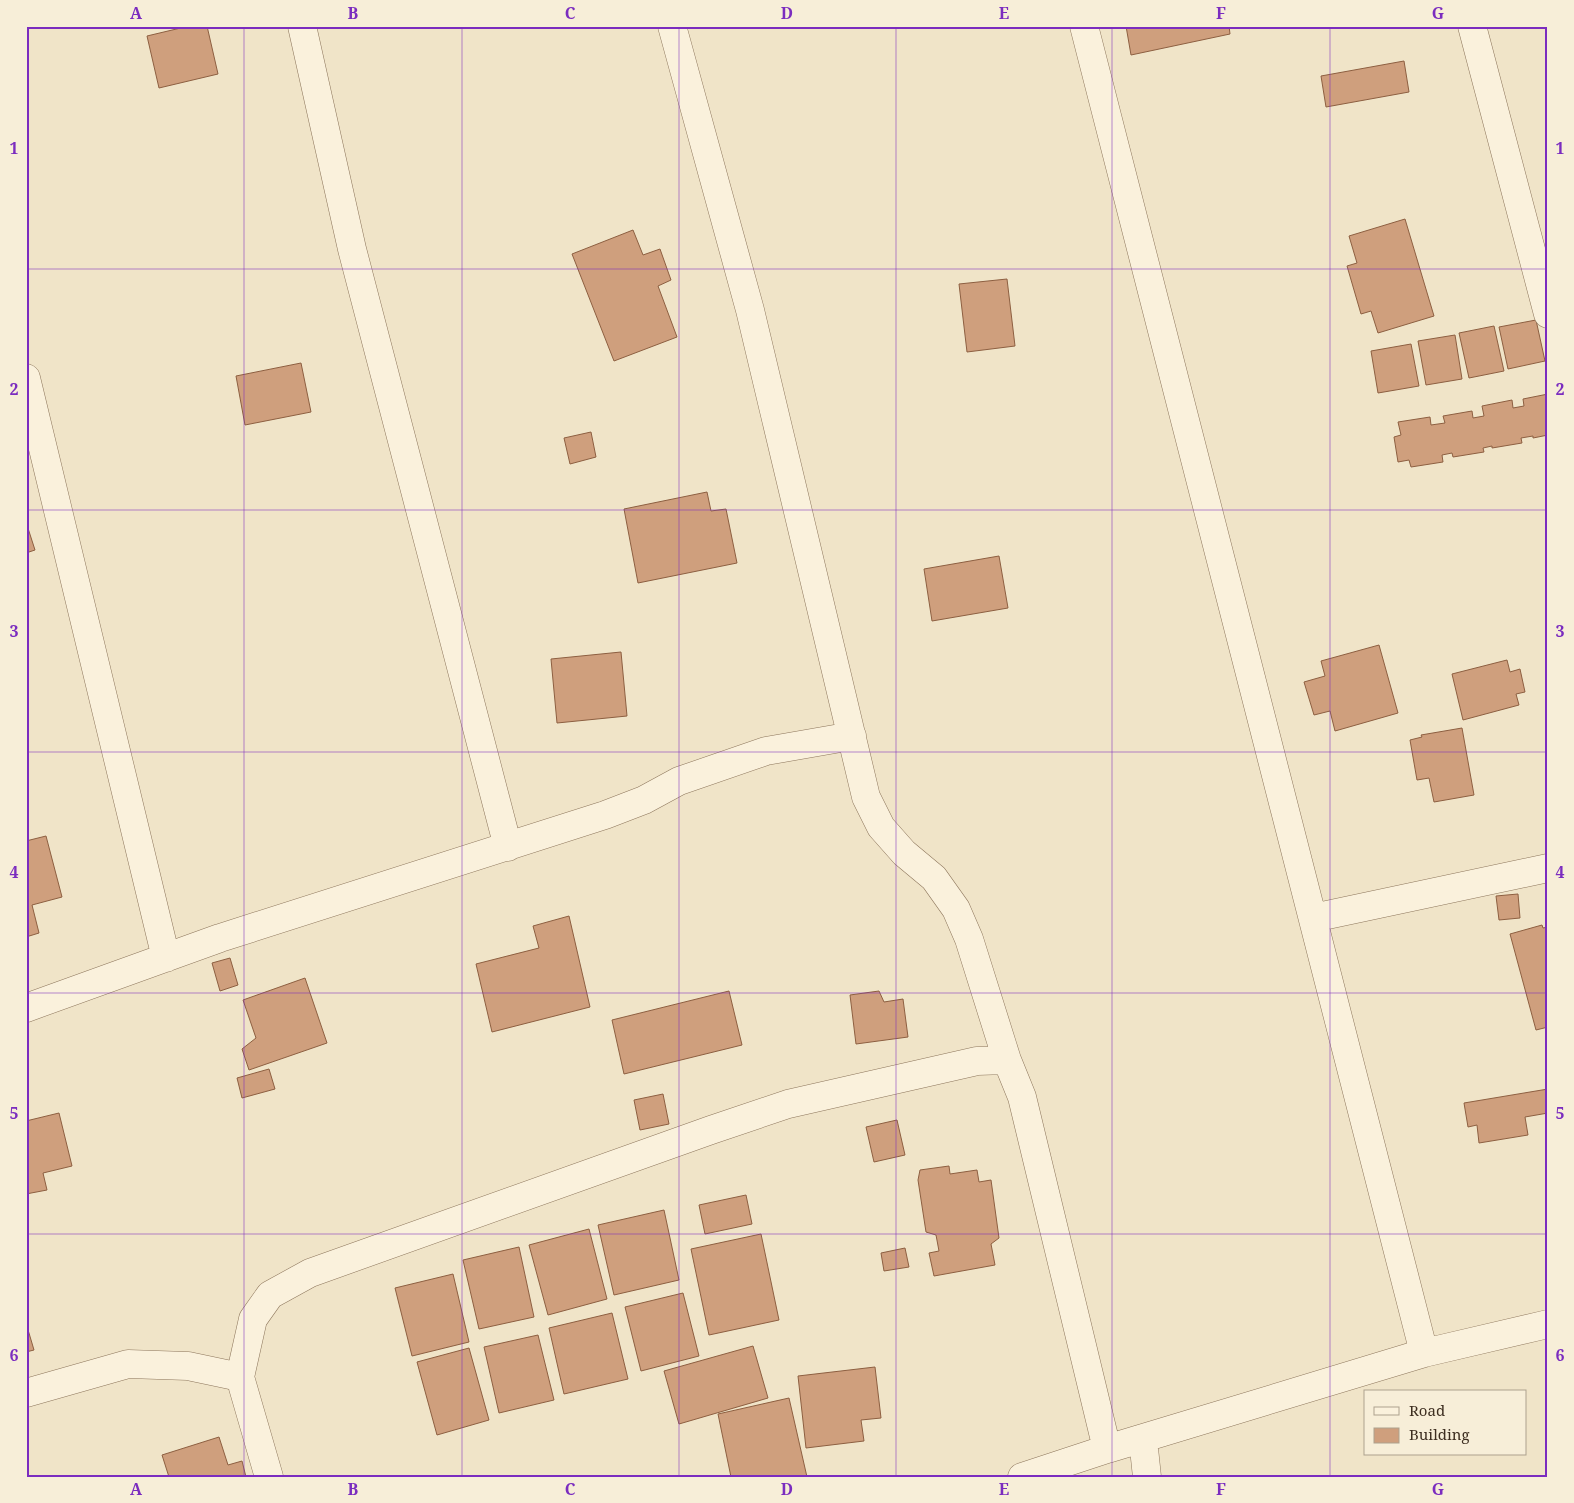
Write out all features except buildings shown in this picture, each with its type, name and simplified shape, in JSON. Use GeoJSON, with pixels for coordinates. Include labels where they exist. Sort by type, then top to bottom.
{"type":"FeatureCollection","features":[{"type":"Feature","properties":{"kind":"street"},"geometry":{"type":"LineString","coordinates":[[302,26],[352,249],[508,847]]}},
{"type":"Feature","properties":{"kind":"street"},"geometry":{"type":"LineString","coordinates":[[672,26],[750,310],[866,797],[881,827],[904,853],[934,878],[956,909],[968,939],[1007,1060],[1022,1097],[1107,1449]]}},
{"type":"Feature","properties":{"kind":"street"},"geometry":{"type":"LineString","coordinates":[[1084,26],[1424,1354]]}},
{"type":"Feature","properties":{"kind":"street"},"geometry":{"type":"LineString","coordinates":[[1472,26],[1548,314]]}},
{"type":"Feature","properties":{"kind":"street"},"geometry":{"type":"LineString","coordinates":[[26,378],[166,958]]}},
{"type":"Feature","properties":{"kind":"street"},"geometry":{"type":"LineString","coordinates":[[26,1008],[220,938],[605,815],[644,800],[679,780],[766,751],[852,736]]}},
{"type":"Feature","properties":{"kind":"street"},"geometry":{"type":"LineString","coordinates":[[1313,918],[1548,868]]}},
{"type":"Feature","properties":{"kind":"street"},"geometry":{"type":"LineString","coordinates":[[269,1477],[240,1377],[253,1319],[270,1295],[310,1274],[710,1130],[788,1104],[977,1061],[1007,1060]]}},
{"type":"Feature","properties":{"kind":"street"},"geometry":{"type":"LineString","coordinates":[[1022,1477],[1107,1449],[1424,1354],[1548,1324]]}},
{"type":"Feature","properties":{"kind":"street"},"geometry":{"type":"LineString","coordinates":[[26,1393],[128,1364],[188,1366],[240,1377]]}},
{"type":"Feature","properties":{"kind":"street"},"geometry":{"type":"LineString","coordinates":[[1143,1439],[1147,1477]]}}]}
